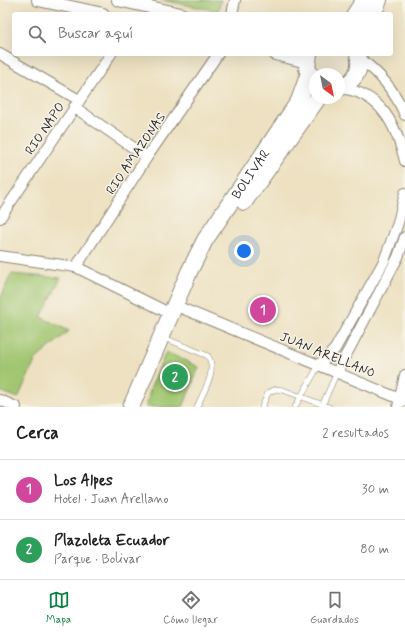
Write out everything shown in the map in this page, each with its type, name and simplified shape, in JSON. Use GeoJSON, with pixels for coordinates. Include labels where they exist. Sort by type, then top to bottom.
{"type":"FeatureCollection","features":[{"type":"Feature","properties":{"kind":"main road"},"geometry":{"type":"LineString","coordinates":[[356,12],[364,0]]}},
{"type":"Feature","properties":{"kind":"main road"},"geometry":{"type":"LineString","coordinates":[[374,12],[379,0]]}},
{"type":"Feature","properties":{"kind":"main road"},"geometry":{"type":"LineString","coordinates":[[345,85],[353,80],[359,66],[358,56]]}},
{"type":"Feature","properties":{"kind":"main road","name":"BOLIVAR"},"geometry":{"type":"LineString","coordinates":[[131,407],[188,272],[205,240],[299,101],[309,71]]}},
{"type":"Feature","properties":{"kind":"main road","name":"BOLIVAR"},"geometry":{"type":"LineString","coordinates":[[188,272],[214,243],[314,104]]}},
{"type":"Feature","properties":{"kind":"street"},"geometry":{"type":"LineString","coordinates":[[38,0],[94,12]]}},
{"type":"Feature","properties":{"kind":"street"},"geometry":{"type":"LineString","coordinates":[[118,0],[172,12]]}},
{"type":"Feature","properties":{"kind":"street"},"geometry":{"type":"LineString","coordinates":[[232,12],[235,0]]}},
{"type":"Feature","properties":{"kind":"street","name":"RIO NAPO"},"geometry":{"type":"LineString","coordinates":[[0,218],[110,56]]}},
{"type":"Feature","properties":{"kind":"street","name":"RIO AMAZONAS"},"geometry":{"type":"LineString","coordinates":[[76,267],[147,157],[217,56]]}},
{"type":"Feature","properties":{"kind":"street"},"geometry":{"type":"LineString","coordinates":[[281,56],[310,68]]}},
{"type":"Feature","properties":{"kind":"street"},"geometry":{"type":"LineString","coordinates":[[358,56],[372,67],[402,100],[405,115]]}},
{"type":"Feature","properties":{"kind":"street"},"geometry":{"type":"LineString","coordinates":[[1,57],[77,104],[147,157]]}},
{"type":"Feature","properties":{"kind":"street"},"geometry":{"type":"LineString","coordinates":[[345,88],[352,89],[377,103],[394,127],[405,161]]}},
{"type":"Feature","properties":{"kind":"street"},"geometry":{"type":"LineString","coordinates":[[319,365],[335,349],[384,261],[398,223],[405,193]]}},
{"type":"Feature","properties":{"kind":"street"},"geometry":{"type":"LineString","coordinates":[[337,372],[398,257],[405,237]]}},
{"type":"Feature","properties":{"kind":"street","name":"JUAN ARELLANO"},"geometry":{"type":"LineString","coordinates":[[0,256],[76,267],[173,310],[337,372],[401,402]]}},
{"type":"Feature","properties":{"kind":"street"},"geometry":{"type":"LineString","coordinates":[[401,402],[405,376]]}},
{"type":"Feature","properties":{"kind":"street"},"geometry":{"type":"LineString","coordinates":[[0,400],[16,407]]}},
{"type":"Feature","properties":{"kind":"lane"},"geometry":{"type":"LineString","coordinates":[[160,337],[208,356],[212,362],[212,372],[197,407]]}},
{"type":"Feature","properties":{"kind":"lane"},"geometry":{"type":"LineString","coordinates":[[295,407],[319,365]]}},
{"type":"Feature","properties":{"kind":"lane"},"geometry":{"type":"LineString","coordinates":[[322,406],[337,372]]}},
{"type":"Feature","properties":{"kind":"lane"},"geometry":{"type":"LineString","coordinates":[[262,407],[268,393],[276,390],[301,396],[322,406],[329,407]]}},
{"type":"Feature","properties":{"kind":"green space"},"geometry":{"type":"Polygon","coordinates":[[[161,0],[221,0],[218,11],[161,0]]]}},
{"type":"Feature","properties":{"kind":"green space"},"geometry":{"type":"Polygon","coordinates":[[[11,274],[61,278],[41,317],[69,331],[36,359],[18,398],[0,391],[0,300],[11,274]]]}},
{"type":"Feature","properties":{"kind":"green space"},"geometry":{"type":"Polygon","coordinates":[[[166,352],[199,367],[183,407],[146,407],[151,387],[166,352]]]}},
{"type":"Feature","properties":{"kind":"place","name":"Los Alpes"},"geometry":{"type":"Point","coordinates":[263,310]}},
{"type":"Feature","properties":{"kind":"place","name":"Plazoleta Ecuador"},"geometry":{"type":"Point","coordinates":[175,377]}}]}
